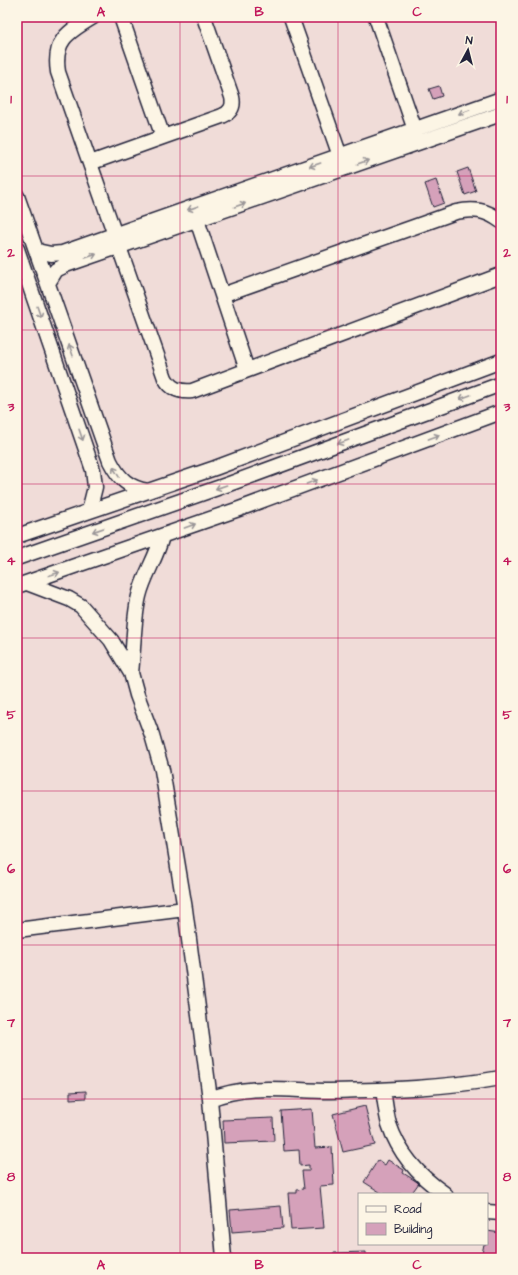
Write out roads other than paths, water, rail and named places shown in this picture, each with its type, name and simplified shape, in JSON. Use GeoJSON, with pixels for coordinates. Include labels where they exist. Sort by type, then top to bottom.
{"type":"FeatureCollection","features":[{"type":"Feature","properties":{"kind":"street"},"geometry":{"type":"LineString","coordinates":[[93,17],[72,30],[63,38],[58,49],[56,61],[58,72],[165,378],[169,385],[175,390],[183,392],[192,391],[501,275]]}},
{"type":"Feature","properties":{"kind":"street"},"geometry":{"type":"LineString","coordinates":[[121,17],[163,137]]}},
{"type":"Feature","properties":{"kind":"street"},"geometry":{"type":"LineString","coordinates":[[90,163],[227,114],[233,106],[232,97],[204,17]]}},
{"type":"Feature","properties":{"kind":"street"},"geometry":{"type":"LineString","coordinates":[[291,17],[340,156]]}},
{"type":"Feature","properties":{"kind":"street"},"geometry":{"type":"LineString","coordinates":[[376,17],[415,130]]}},
{"type":"Feature","properties":{"kind":"street"},"geometry":{"type":"LineString","coordinates":[[48,283],[52,274],[64,259],[117,241],[340,156],[501,99]]}},
{"type":"Feature","properties":{"kind":"street"},"geometry":{"type":"LineString","coordinates":[[117,241],[197,220],[501,114]]}},
{"type":"Feature","properties":{"kind":"street"},"geometry":{"type":"LineString","coordinates":[[17,196],[110,461],[116,473],[130,486],[148,491]]}},
{"type":"Feature","properties":{"kind":"street"},"geometry":{"type":"LineString","coordinates":[[222,295],[456,212],[468,209],[481,210],[493,215],[501,221]]}},
{"type":"Feature","properties":{"kind":"street"},"geometry":{"type":"LineString","coordinates":[[197,220],[247,370]]}},
{"type":"Feature","properties":{"kind":"street"},"geometry":{"type":"LineString","coordinates":[[36,251],[51,254],[64,259]]}},
{"type":"Feature","properties":{"kind":"street"},"geometry":{"type":"LineString","coordinates":[[18,257],[33,294],[93,470],[94,491],[89,511]]}},
{"type":"Feature","properties":{"kind":"street"},"geometry":{"type":"LineString","coordinates":[[17,288],[33,294]]}},
{"type":"Feature","properties":{"kind":"street"},"geometry":{"type":"LineString","coordinates":[[17,536],[148,491],[501,361]]}},
{"type":"Feature","properties":{"kind":"street"},"geometry":{"type":"LineString","coordinates":[[17,558],[229,484],[501,384]]}},
{"type":"Feature","properties":{"kind":"street"},"geometry":{"type":"LineString","coordinates":[[22,585],[162,536],[501,412]]}},
{"type":"Feature","properties":{"kind":"street"},"geometry":{"type":"LineString","coordinates":[[131,673],[135,619],[139,595],[145,578],[159,549],[162,536]]}},
{"type":"Feature","properties":{"kind":"street"},"geometry":{"type":"LineString","coordinates":[[22,585],[81,606],[111,640],[131,673],[162,770],[185,908],[210,1099],[224,1258]]}},
{"type":"Feature","properties":{"kind":"street"},"geometry":{"type":"LineString","coordinates":[[17,930],[185,908]]}},
{"type":"Feature","properties":{"kind":"street"},"geometry":{"type":"LineString","coordinates":[[210,1099],[222,1094],[248,1089],[383,1090],[436,1087],[501,1078]]}},
{"type":"Feature","properties":{"kind":"street"},"geometry":{"type":"LineString","coordinates":[[383,1090],[389,1124],[404,1155],[426,1181],[444,1193]]}},
{"type":"Feature","properties":{"kind":"street"},"geometry":{"type":"LineString","coordinates":[[488,1212],[501,1213]]}}]}
